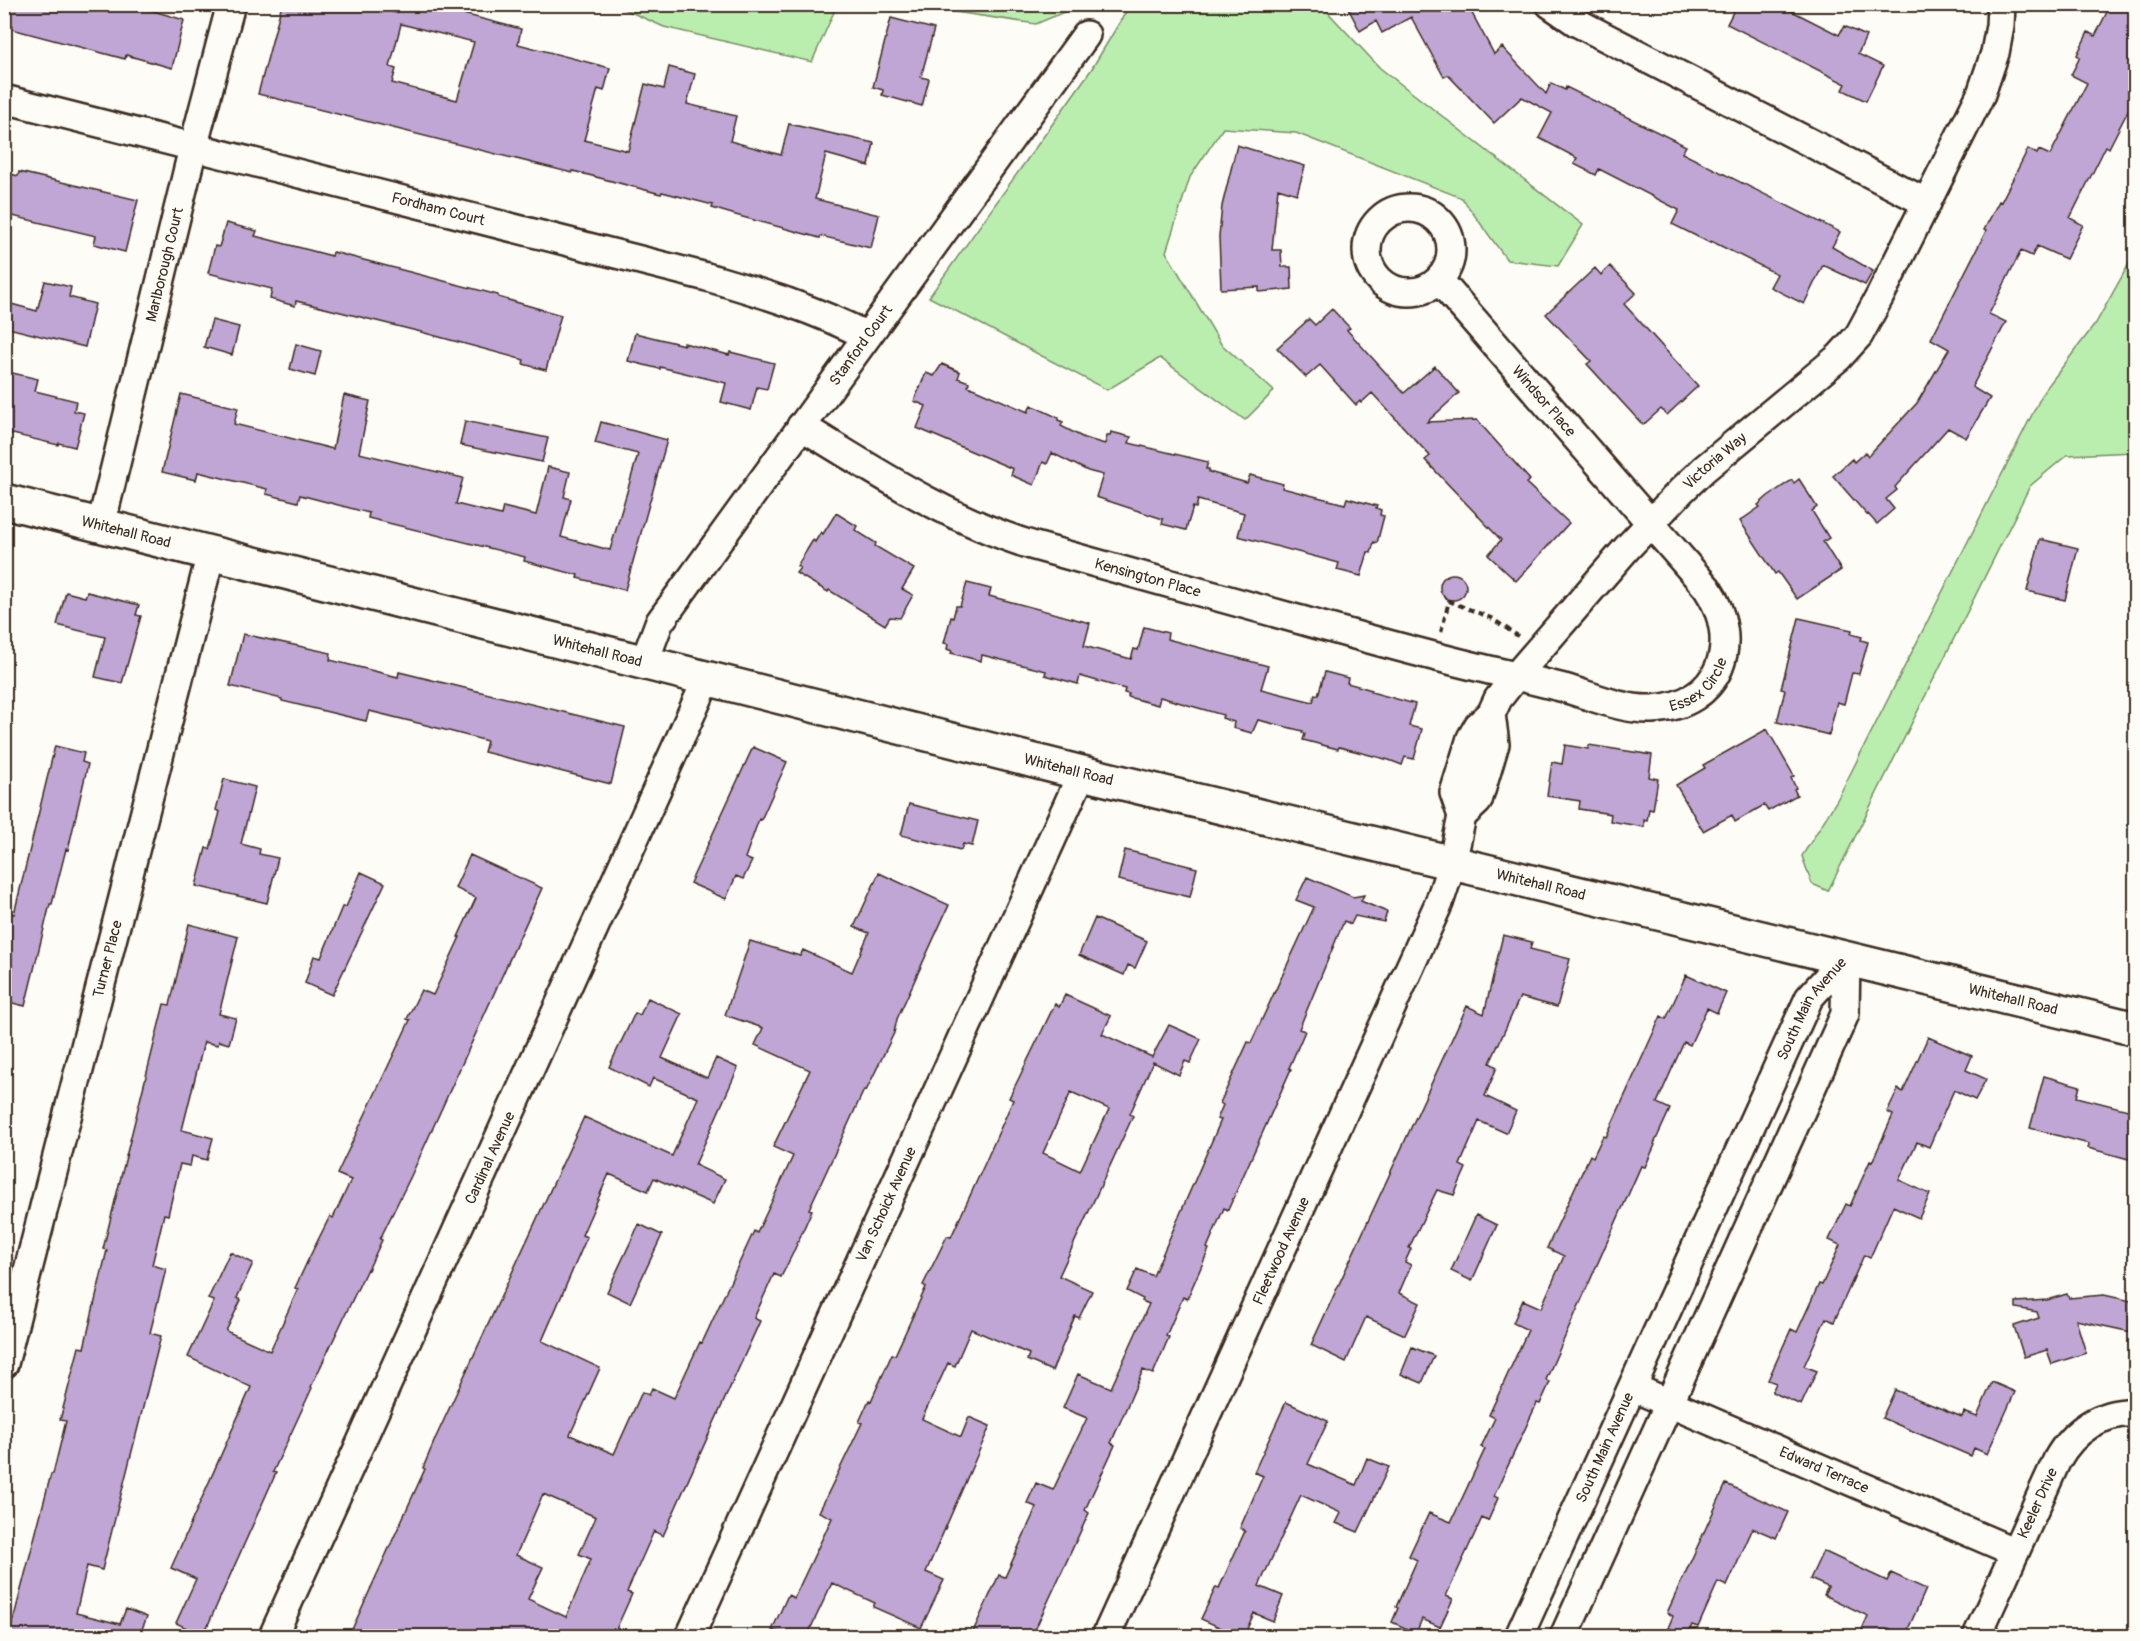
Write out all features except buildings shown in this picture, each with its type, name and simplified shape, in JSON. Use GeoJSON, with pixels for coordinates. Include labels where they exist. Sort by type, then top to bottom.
{"type":"FeatureCollection","features":[{"type":"Feature","properties":{"kind":"street","name":"Marlborough Court"},"geometry":{"type":"LineString","coordinates":[[101,525],[193,148],[231,4]]}},
{"type":"Feature","properties":{"kind":"street"},"geometry":{"type":"LineString","coordinates":[[1550,4],[1576,22],[1927,203]]}},
{"type":"Feature","properties":{"kind":"street","name":"Victoria Way"},"geometry":{"type":"LineString","coordinates":[[1452,864],[1462,816],[1454,794],[1471,738],[1478,726],[1491,714],[1498,699],[1537,651],[1650,524],[1704,469],[1850,346],[1867,322],[1987,79],[1998,40],[2001,4]]}},
{"type":"Feature","properties":{"kind":"street","name":"Stanford Court"},"geometry":{"type":"LineString","coordinates":[[644,663],[660,623],[1086,35]]}},
{"type":"Feature","properties":{"kind":"street","name":"Fordham Court"},"geometry":{"type":"LineString","coordinates":[[4,99],[706,277],[812,309],[867,336]]}},
{"type":"Feature","properties":{"kind":"street","name":"Windsor Place"},"geometry":{"type":"LineString","coordinates":[[1439,279],[1650,524]]}},
{"type":"Feature","properties":{"kind":"street","name":"Kensington Place"},"geometry":{"type":"LineString","coordinates":[[801,426],[909,492],[954,515],[1006,537],[1434,657],[1516,676]]}},
{"type":"Feature","properties":{"kind":"street","name":"Whitehall Road"},"geometry":{"type":"LineString","coordinates":[[4,501],[1082,773],[2136,1029]]}},
{"type":"Feature","properties":{"kind":"street","name":"Essex Circle"},"geometry":{"type":"LineString","coordinates":[[1516,676],[1642,709],[1679,704],[1700,693],[1708,684],[1724,654],[1722,618],[1707,588],[1650,524]]}},
{"type":"Feature","properties":{"kind":"street","name":"Turner Place"},"geometry":{"type":"LineString","coordinates":[[4,1364],[211,553]]}},
{"type":"Feature","properties":{"kind":"street","name":"Cardinal Avenue"},"geometry":{"type":"LineString","coordinates":[[273,1636],[707,679]]}},
{"type":"Feature","properties":{"kind":"street","name":"Van Schoick Avenue"},"geometry":{"type":"LineString","coordinates":[[690,1636],[1082,773]]}},
{"type":"Feature","properties":{"kind":"street","name":"Fleetwood Avenue"},"geometry":{"type":"LineString","coordinates":[[1106,1636],[1435,910],[1452,864]]}},
{"type":"Feature","properties":{"kind":"street","name":"South Main Avenue"},"geometry":{"type":"LineString","coordinates":[[1519,1636],[1634,1388],[1809,998],[1846,957]]}},
{"type":"Feature","properties":{"kind":"street","name":"South Main Avenue"},"geometry":{"type":"LineString","coordinates":[[1564,1636],[1845,1014],[1846,957]]}},
{"type":"Feature","properties":{"kind":"street","name":"Edward Terrace"},"geometry":{"type":"LineString","coordinates":[[1634,1388],[2015,1552]]}},
{"type":"Feature","properties":{"kind":"street","name":"Keeler Drive"},"geometry":{"type":"LineString","coordinates":[[1977,1636],[2057,1460],[2069,1441],[2096,1421],[2117,1414],[2136,1413]]}},
{"type":"Feature","properties":{"kind":"path"},"geometry":{"type":"LineString","coordinates":[[1434,657],[1449,600],[1491,618],[1537,651]]}},
{"type":"Feature","properties":{"kind":"green space"},"geometry":{"type":"Polygon","coordinates":[[[1072,4],[1069,10],[1036,24],[908,5],[1072,4]]]}},
{"type":"Feature","properties":{"kind":"green space"},"geometry":{"type":"Polygon","coordinates":[[[615,5],[837,5],[812,62],[664,27],[615,5]]]}},
{"type":"Feature","properties":{"kind":"green space"},"geometry":{"type":"Polygon","coordinates":[[[1130,5],[1321,5],[1380,68],[1583,225],[1558,266],[1507,260],[1462,198],[1296,133],[1223,128],[1190,177],[1166,252],[1221,344],[1274,391],[1245,420],[1160,358],[1107,390],[929,297],[1091,70],[1130,5]]]}},
{"type":"Feature","properties":{"kind":"green space"},"geometry":{"type":"Polygon","coordinates":[[[2135,253],[2135,452],[2067,455],[2030,486],[1828,891],[1812,884],[1802,856],[1837,800],[2044,391],[2096,323],[2135,253]]]}}]}
